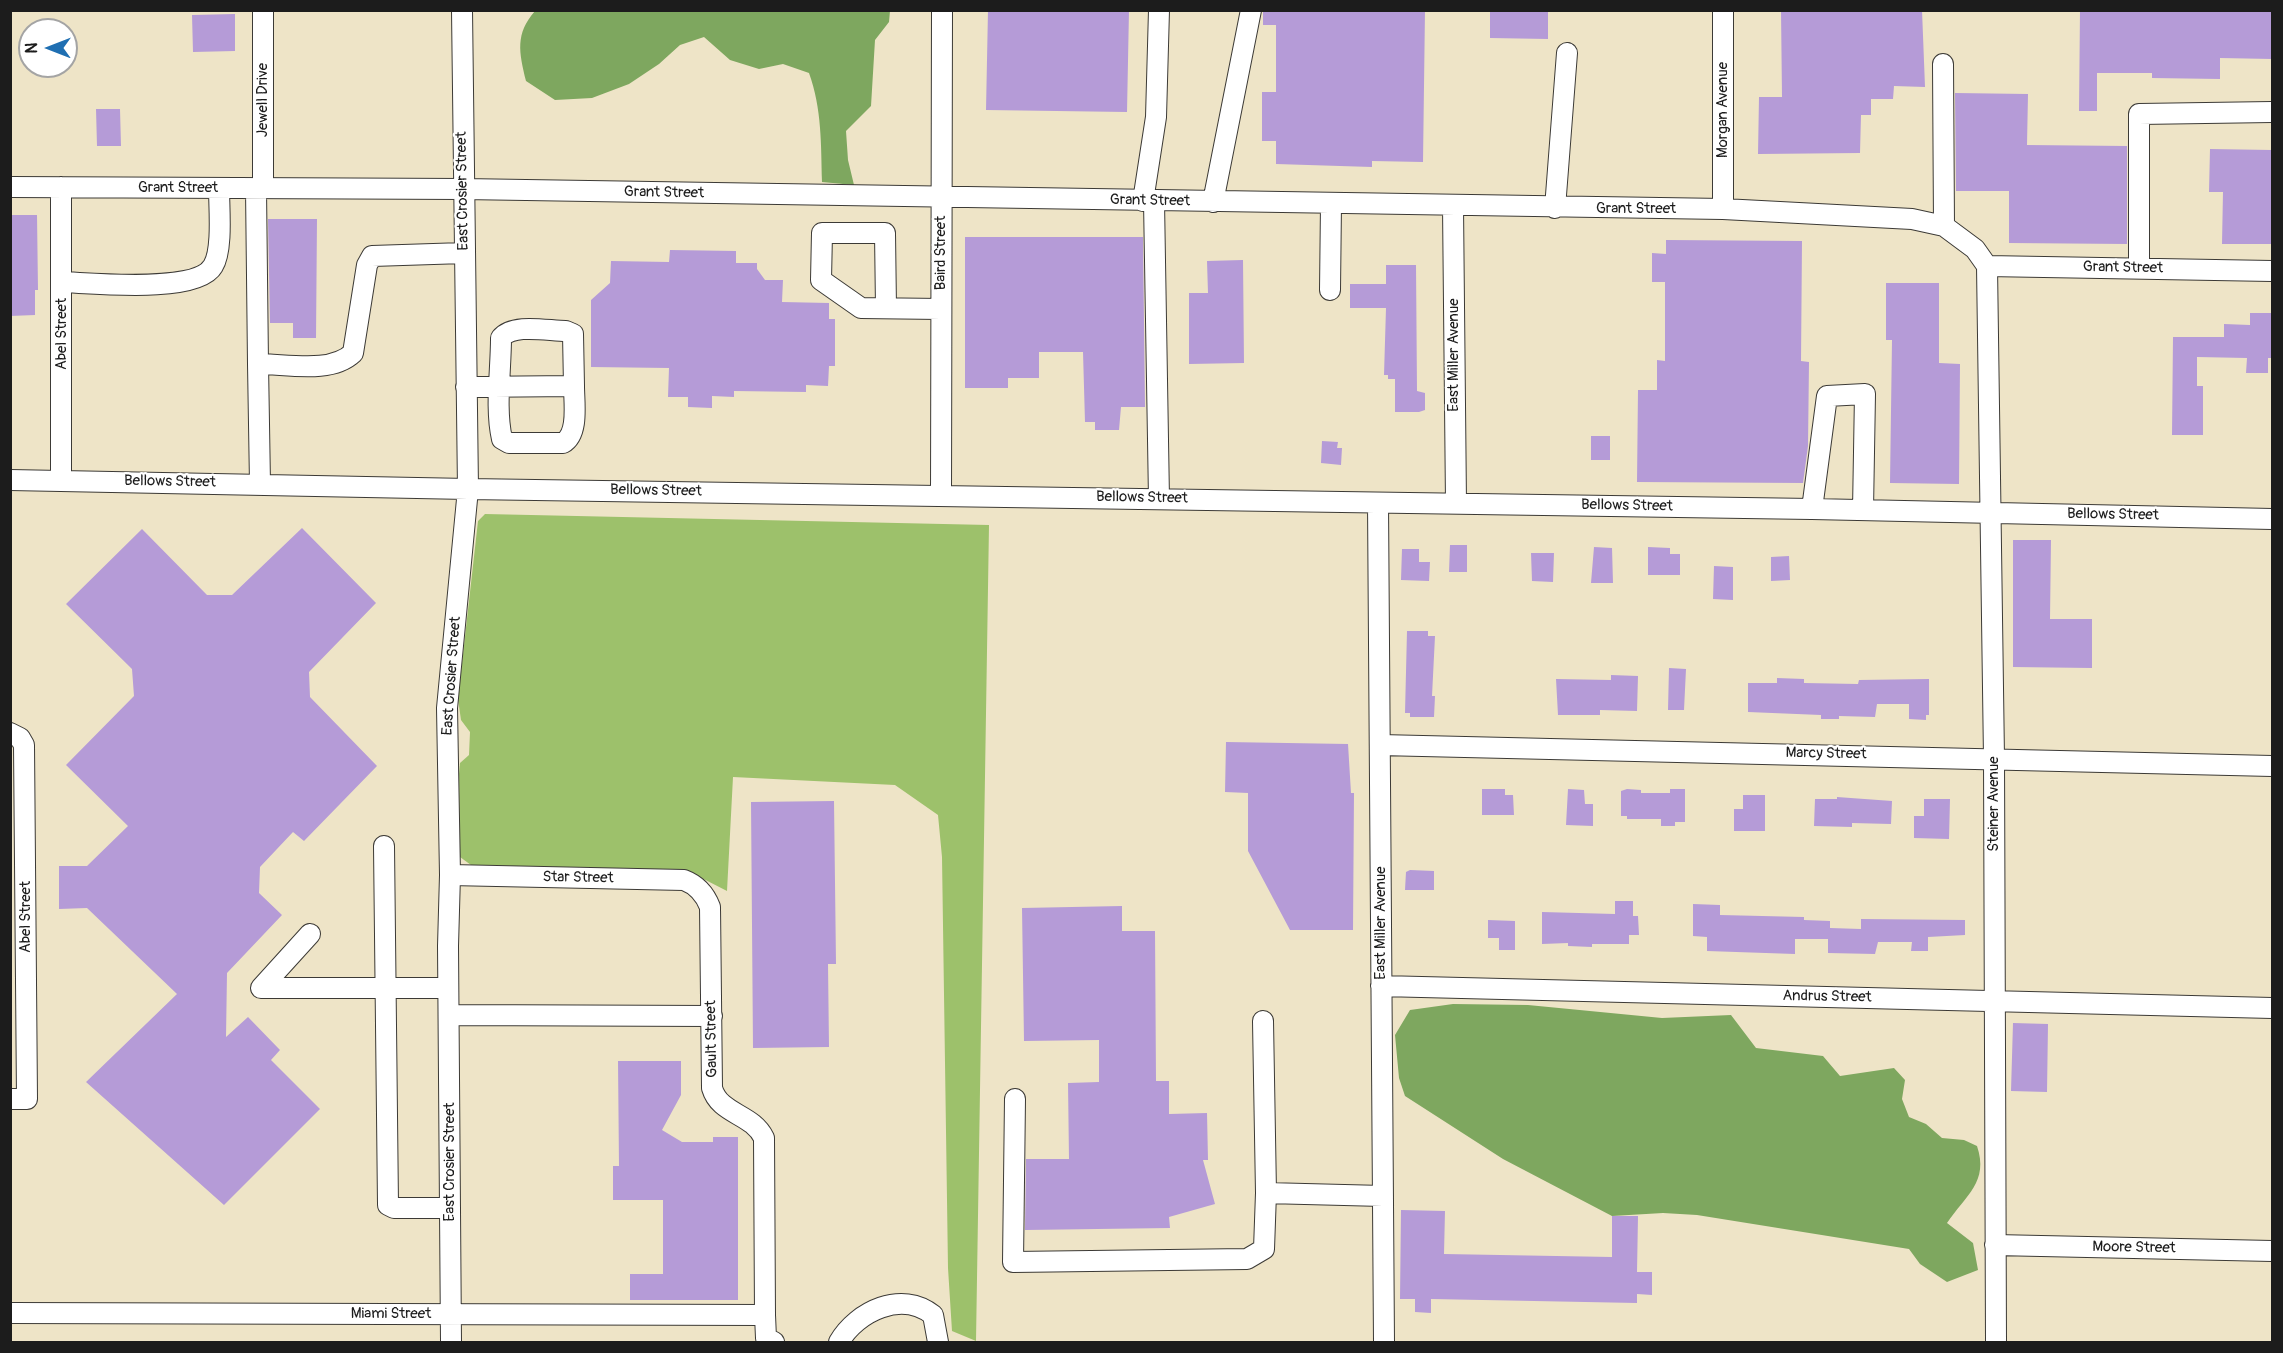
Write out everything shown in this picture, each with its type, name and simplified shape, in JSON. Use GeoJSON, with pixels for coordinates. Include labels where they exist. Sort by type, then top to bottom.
{"type":"FeatureCollection","features":[{"type":"Feature","properties":{"kind":"street","name":"Jewell Drive"},"geometry":{"type":"LineString","coordinates":[[260,484],[258,364],[262,10]]}},
{"type":"Feature","properties":{"kind":"street","name":"East Crosier Street"},"geometry":{"type":"LineString","coordinates":[[451,1342],[448,988],[450,875],[447,708],[468,489],[462,189],[462,10]]}},
{"type":"Feature","properties":{"kind":"street","name":"Baird Street"},"geometry":{"type":"LineString","coordinates":[[941,496],[942,10]]}},
{"type":"Feature","properties":{"kind":"street"},"geometry":{"type":"LineString","coordinates":[[1159,10],[1156,117],[1148,201],[1159,499]]}},
{"type":"Feature","properties":{"kind":"street"},"geometry":{"type":"LineString","coordinates":[[1213,202],[1251,10]]}},
{"type":"Feature","properties":{"kind":"street","name":"Morgan Avenue"},"geometry":{"type":"LineString","coordinates":[[1723,10],[1723,209]]}},
{"type":"Feature","properties":{"kind":"street"},"geometry":{"type":"LineString","coordinates":[[1555,208],[1567,53]]}},
{"type":"Feature","properties":{"kind":"street"},"geometry":{"type":"LineString","coordinates":[[1943,64],[1944,226]]}},
{"type":"Feature","properties":{"kind":"street"},"geometry":{"type":"LineString","coordinates":[[2139,268],[2139,114],[2272,112]]}},
{"type":"Feature","properties":{"kind":"street","name":"Grant Street"},"geometry":{"type":"LineString","coordinates":[[10,187],[462,189],[1723,209],[1912,219],[1944,226],[1975,249],[1987,266],[2272,271]]}},
{"type":"Feature","properties":{"kind":"street","name":"Abel Street"},"geometry":{"type":"LineString","coordinates":[[61,187],[61,480]]}},
{"type":"Feature","properties":{"kind":"street"},"geometry":{"type":"LineString","coordinates":[[61,282],[174,284],[195,280],[207,274],[218,254],[219,188]]}},
{"type":"Feature","properties":{"kind":"street"},"geometry":{"type":"LineString","coordinates":[[1330,290],[1331,204]]}},
{"type":"Feature","properties":{"kind":"street","name":"East Miller Avenue"},"geometry":{"type":"LineString","coordinates":[[1453,206],[1456,503]]}},
{"type":"Feature","properties":{"kind":"street"},"geometry":{"type":"LineString","coordinates":[[886,308],[885,233],[822,233],[821,279],[861,308],[941,309]]}},
{"type":"Feature","properties":{"kind":"street"},"geometry":{"type":"LineString","coordinates":[[258,364],[330,365],[344,362],[353,353],[367,265],[372,256],[464,253]]}},
{"type":"Feature","properties":{"kind":"street","name":"Steiner Avenue"},"geometry":{"type":"LineString","coordinates":[[1987,266],[1994,758],[1996,1342]]}},
{"type":"Feature","properties":{"kind":"street"},"geometry":{"type":"LineString","coordinates":[[515,330],[566,331],[573,334],[574,386],[573,429],[569,440],[563,443],[509,443],[502,439],[501,338],[506,333],[515,330]]}},
{"type":"Feature","properties":{"kind":"street"},"geometry":{"type":"LineString","coordinates":[[466,387],[574,386]]}},
{"type":"Feature","properties":{"kind":"street"},"geometry":{"type":"LineString","coordinates":[[1812,508],[1827,396],[1864,394],[1863,510]]}},
{"type":"Feature","properties":{"kind":"street","name":"Bellows Street"},"geometry":{"type":"LineString","coordinates":[[10,480],[468,489],[1812,508],[2272,519]]}},
{"type":"Feature","properties":{"kind":"street","name":"East Miller Avenue"},"geometry":{"type":"LineString","coordinates":[[1378,503],[1384,1342]]}},
{"type":"Feature","properties":{"kind":"street","name":"Abel Street"},"geometry":{"type":"LineString","coordinates":[[17,739],[19,1094]]}},
{"type":"Feature","properties":{"kind":"street","name":"Marcy Street"},"geometry":{"type":"LineString","coordinates":[[1380,745],[2272,766]]}},
{"type":"Feature","properties":{"kind":"street"},"geometry":{"type":"LineString","coordinates":[[384,846],[388,1205],[394,1208],[450,1209]]}},
{"type":"Feature","properties":{"kind":"street","name":"Star Street"},"geometry":{"type":"LineString","coordinates":[[450,875],[684,880],[702,892]]}},
{"type":"Feature","properties":{"kind":"street","name":"Gault Street"},"geometry":{"type":"LineString","coordinates":[[702,892],[710,907],[715,1096],[722,1106],[750,1119],[759,1127],[764,1138],[766,1338],[774,1342]]}},
{"type":"Feature","properties":{"kind":"street"},"geometry":{"type":"LineString","coordinates":[[310,934],[261,988],[448,988]]}},
{"type":"Feature","properties":{"kind":"street","name":"Andrus Street"},"geometry":{"type":"LineString","coordinates":[[1381,986],[2272,1008]]}},
{"type":"Feature","properties":{"kind":"street"},"geometry":{"type":"LineString","coordinates":[[449,1015],[712,1016]]}},
{"type":"Feature","properties":{"kind":"street"},"geometry":{"type":"LineString","coordinates":[[1015,1099],[1013,1262],[1247,1259],[1264,1249],[1266,1193],[1263,1021]]}},
{"type":"Feature","properties":{"kind":"street"},"geometry":{"type":"LineString","coordinates":[[1266,1193],[1383,1196]]}},
{"type":"Feature","properties":{"kind":"street","name":"Moore Street"},"geometry":{"type":"LineString","coordinates":[[1995,1245],[2272,1251]]}},
{"type":"Feature","properties":{"kind":"street"},"geometry":{"type":"LineString","coordinates":[[839,1342],[846,1330],[877,1308],[906,1303],[924,1308],[933,1316],[937,1322],[938,1342]]}},
{"type":"Feature","properties":{"kind":"street","name":"Miami Street"},"geometry":{"type":"LineString","coordinates":[[10,1312],[451,1314],[765,1311]]}},
{"type":"Feature","properties":{"kind":"green space"},"geometry":{"type":"Polygon","coordinates":[[[535,11],[890,11],[889,22],[875,40],[871,106],[846,131],[848,160],[854,185],[822,182],[819,114],[809,73],[783,64],[759,69],[730,60],[704,37],[680,45],[659,64],[629,84],[592,98],[555,100],[526,81],[520,44],[524,28],[535,11]]]}},
{"type":"Feature","properties":{"kind":"green space"},"geometry":{"type":"Polygon","coordinates":[[[485,514],[989,525],[976,1341],[952,1331],[948,1268],[942,857],[938,815],[895,785],[733,777],[727,891],[686,870],[471,865],[460,857],[459,774],[460,763],[469,755],[470,732],[461,720],[458,699],[478,521],[485,514]]]}},
{"type":"Feature","properties":{"kind":"green space"},"geometry":{"type":"Polygon","coordinates":[[[1453,1004],[1528,1005],[1662,1018],[1731,1015],[1756,1048],[1823,1056],[1840,1076],[1894,1068],[1905,1080],[1902,1099],[1909,1117],[1926,1124],[1942,1138],[1964,1140],[1977,1146],[1980,1158],[1978,1179],[1974,1188],[1947,1223],[1973,1243],[1978,1270],[1947,1282],[1920,1264],[1909,1249],[1697,1215],[1663,1213],[1612,1216],[1503,1159],[1405,1096],[1399,1078],[1395,1035],[1410,1010],[1453,1004]]]}},
{"type":"Feature","properties":{"kind":"building"},"geometry":{"type":"Polygon","coordinates":[[[988,10],[1129,10],[1127,112],[986,110],[988,10]]]}},
{"type":"Feature","properties":{"kind":"building"},"geometry":{"type":"Polygon","coordinates":[[[1263,10],[1425,10],[1423,162],[1372,161],[1372,167],[1276,164],[1276,141],[1262,141],[1262,92],[1276,92],[1276,25],[1263,25],[1263,10]]]}},
{"type":"Feature","properties":{"kind":"building"},"geometry":{"type":"Polygon","coordinates":[[[1490,10],[1548,10],[1548,39],[1490,38],[1490,10]]]}},
{"type":"Feature","properties":{"kind":"building"},"geometry":{"type":"Polygon","coordinates":[[[1781,10],[1922,10],[1925,87],[1894,86],[1893,99],[1871,99],[1871,115],[1861,115],[1860,153],[1758,154],[1759,97],[1782,97],[1781,10]]]}},
{"type":"Feature","properties":{"kind":"building"},"geometry":{"type":"Polygon","coordinates":[[[2080,10],[2272,10],[2272,59],[2220,58],[2220,79],[2152,78],[2152,73],[2097,73],[2097,111],[2079,111],[2080,10]]]}},
{"type":"Feature","properties":{"kind":"building"},"geometry":{"type":"Polygon","coordinates":[[[235,14],[235,51],[193,52],[192,15],[235,14]]]}},
{"type":"Feature","properties":{"kind":"building"},"geometry":{"type":"Polygon","coordinates":[[[1955,93],[2028,94],[2027,145],[2127,146],[2127,244],[2009,243],[2009,191],[1956,191],[1955,93]]]}},
{"type":"Feature","properties":{"kind":"building"},"geometry":{"type":"Polygon","coordinates":[[[96,109],[120,109],[121,146],[97,146],[96,109]]]}},
{"type":"Feature","properties":{"kind":"building"},"geometry":{"type":"Polygon","coordinates":[[[2210,149],[2272,150],[2272,244],[2222,244],[2223,192],[2209,192],[2210,149]]]}},
{"type":"Feature","properties":{"kind":"building"},"geometry":{"type":"Polygon","coordinates":[[[10,215],[37,215],[38,290],[35,290],[35,315],[10,316],[10,215]]]}},
{"type":"Feature","properties":{"kind":"building"},"geometry":{"type":"Polygon","coordinates":[[[268,219],[317,219],[316,338],[293,338],[293,323],[270,323],[268,219]]]}},
{"type":"Feature","properties":{"kind":"building"},"geometry":{"type":"Polygon","coordinates":[[[965,237],[1143,237],[1145,407],[1121,407],[1119,430],[1095,430],[1095,422],[1085,422],[1083,352],[1039,352],[1039,378],[1008,378],[1008,388],[965,388],[965,237]]]}},
{"type":"Feature","properties":{"kind":"building"},"geometry":{"type":"Polygon","coordinates":[[[1666,240],[1802,241],[1801,361],[1809,362],[1808,446],[1803,483],[1637,482],[1638,390],[1657,390],[1657,360],[1665,361],[1665,282],[1652,282],[1652,253],[1666,254],[1666,240]]]}},
{"type":"Feature","properties":{"kind":"building"},"geometry":{"type":"Polygon","coordinates":[[[670,250],[736,251],[736,263],[757,263],[757,269],[765,280],[783,280],[782,302],[829,303],[829,319],[835,319],[835,366],[829,366],[828,386],[806,385],[806,392],[734,391],[734,397],[712,396],[712,408],[688,407],[688,397],[668,397],[669,368],[591,367],[591,300],[610,283],[611,261],[669,262],[670,250]]]}},
{"type":"Feature","properties":{"kind":"building"},"geometry":{"type":"Polygon","coordinates":[[[1243,260],[1244,363],[1189,364],[1189,293],[1208,293],[1207,261],[1243,260]]]}},
{"type":"Feature","properties":{"kind":"building"},"geometry":{"type":"Polygon","coordinates":[[[1386,265],[1416,265],[1417,391],[1425,393],[1425,410],[1419,412],[1395,412],[1395,379],[1388,379],[1388,375],[1384,375],[1386,308],[1350,308],[1350,284],[1386,284],[1386,265]]]}},
{"type":"Feature","properties":{"kind":"building"},"geometry":{"type":"Polygon","coordinates":[[[1886,283],[1939,283],[1939,363],[1960,364],[1959,484],[1890,483],[1892,340],[1886,340],[1886,283]]]}},
{"type":"Feature","properties":{"kind":"building"},"geometry":{"type":"Polygon","coordinates":[[[2250,313],[2272,313],[2272,358],[2268,358],[2268,373],[2246,373],[2247,358],[2197,357],[2197,386],[2203,386],[2203,435],[2172,435],[2173,337],[2224,337],[2224,324],[2250,325],[2250,313]]]}},
{"type":"Feature","properties":{"kind":"building"},"geometry":{"type":"Polygon","coordinates":[[[1591,436],[1610,436],[1610,460],[1591,460],[1591,436]]]}},
{"type":"Feature","properties":{"kind":"building"},"geometry":{"type":"Polygon","coordinates":[[[1322,441],[1338,442],[1337,448],[1342,448],[1341,465],[1321,463],[1322,441]]]}},
{"type":"Feature","properties":{"kind":"building"},"geometry":{"type":"Polygon","coordinates":[[[302,528],[376,603],[309,672],[310,697],[377,766],[304,841],[293,832],[260,867],[259,893],[282,915],[227,973],[226,1037],[248,1017],[280,1050],[271,1060],[320,1109],[224,1205],[86,1082],[177,994],[87,908],[59,909],[59,866],[87,866],[128,826],[66,765],[134,696],[132,669],[66,604],[142,529],[207,595],[232,595],[302,528]]]}},
{"type":"Feature","properties":{"kind":"building"},"geometry":{"type":"Polygon","coordinates":[[[2013,540],[2051,540],[2050,619],[2092,619],[2092,668],[2013,667],[2013,540]]]}},
{"type":"Feature","properties":{"kind":"building"},"geometry":{"type":"Polygon","coordinates":[[[1450,545],[1467,545],[1467,572],[1449,572],[1450,545]]]}},
{"type":"Feature","properties":{"kind":"building"},"geometry":{"type":"Polygon","coordinates":[[[1594,547],[1612,548],[1613,583],[1591,583],[1594,547]]]}},
{"type":"Feature","properties":{"kind":"building"},"geometry":{"type":"Polygon","coordinates":[[[1648,547],[1670,548],[1670,554],[1680,554],[1680,575],[1648,575],[1648,547]]]}},
{"type":"Feature","properties":{"kind":"building"},"geometry":{"type":"Polygon","coordinates":[[[1402,549],[1419,549],[1419,562],[1430,562],[1429,581],[1401,580],[1402,549]]]}},
{"type":"Feature","properties":{"kind":"building"},"geometry":{"type":"Polygon","coordinates":[[[1531,553],[1554,553],[1553,582],[1532,581],[1531,553]]]}},
{"type":"Feature","properties":{"kind":"building"},"geometry":{"type":"Polygon","coordinates":[[[1789,556],[1790,580],[1771,581],[1771,557],[1789,556]]]}},
{"type":"Feature","properties":{"kind":"building"},"geometry":{"type":"Polygon","coordinates":[[[1714,566],[1733,567],[1733,600],[1713,599],[1714,566]]]}},
{"type":"Feature","properties":{"kind":"building"},"geometry":{"type":"Polygon","coordinates":[[[1407,631],[1428,631],[1428,636],[1435,636],[1432,696],[1435,696],[1434,717],[1410,717],[1410,713],[1405,713],[1407,631]]]}},
{"type":"Feature","properties":{"kind":"building"},"geometry":{"type":"Polygon","coordinates":[[[1669,668],[1686,669],[1684,710],[1668,710],[1669,668]]]}},
{"type":"Feature","properties":{"kind":"building"},"geometry":{"type":"Polygon","coordinates":[[[1611,675],[1638,676],[1637,711],[1600,710],[1600,715],[1558,715],[1556,679],[1611,680],[1611,675]]]}},
{"type":"Feature","properties":{"kind":"building"},"geometry":{"type":"Polygon","coordinates":[[[1777,678],[1804,679],[1804,683],[1858,684],[1859,680],[1929,679],[1929,715],[1926,715],[1926,720],[1909,719],[1909,704],[1877,704],[1875,717],[1839,716],[1839,719],[1821,719],[1821,715],[1748,712],[1748,683],[1777,683],[1777,678]]]}},
{"type":"Feature","properties":{"kind":"building"},"geometry":{"type":"Polygon","coordinates":[[[1226,742],[1348,744],[1351,793],[1354,793],[1353,930],[1290,930],[1248,851],[1248,793],[1225,792],[1226,742]]]}},
{"type":"Feature","properties":{"kind":"building"},"geometry":{"type":"Polygon","coordinates":[[[1482,789],[1505,789],[1505,795],[1513,795],[1514,815],[1482,815],[1482,789]]]}},
{"type":"Feature","properties":{"kind":"building"},"geometry":{"type":"Polygon","coordinates":[[[1568,789],[1584,790],[1585,804],[1593,804],[1593,826],[1566,825],[1568,789]]]}},
{"type":"Feature","properties":{"kind":"building"},"geometry":{"type":"Polygon","coordinates":[[[1670,789],[1685,789],[1685,822],[1675,822],[1675,826],[1661,826],[1661,819],[1627,819],[1627,816],[1621,816],[1621,791],[1641,790],[1641,793],[1670,793],[1670,789]]]}},
{"type":"Feature","properties":{"kind":"building"},"geometry":{"type":"Polygon","coordinates":[[[1743,795],[1765,795],[1765,831],[1734,831],[1734,809],[1743,809],[1743,795]]]}},
{"type":"Feature","properties":{"kind":"building"},"geometry":{"type":"Polygon","coordinates":[[[1837,797],[1892,801],[1891,824],[1852,823],[1852,827],[1814,826],[1815,799],[1837,799],[1837,797]]]}},
{"type":"Feature","properties":{"kind":"building"},"geometry":{"type":"Polygon","coordinates":[[[1924,799],[1950,799],[1949,839],[1914,838],[1914,816],[1924,816],[1924,799]]]}},
{"type":"Feature","properties":{"kind":"building"},"geometry":{"type":"Polygon","coordinates":[[[834,801],[836,964],[828,964],[829,1047],[753,1048],[751,802],[834,801]]]}},
{"type":"Feature","properties":{"kind":"building"},"geometry":{"type":"Polygon","coordinates":[[[1410,870],[1434,871],[1434,890],[1405,890],[1406,872],[1410,870]]]}},
{"type":"Feature","properties":{"kind":"building"},"geometry":{"type":"Polygon","coordinates":[[[1615,901],[1633,901],[1633,916],[1638,916],[1639,935],[1629,935],[1629,944],[1592,944],[1592,947],[1568,946],[1568,943],[1542,944],[1542,912],[1615,914],[1615,901]]]}},
{"type":"Feature","properties":{"kind":"building"},"geometry":{"type":"Polygon","coordinates":[[[1693,904],[1720,905],[1720,915],[1804,917],[1804,920],[1830,921],[1830,928],[1861,929],[1861,919],[1965,920],[1965,935],[1928,937],[1928,951],[1911,951],[1912,942],[1878,942],[1875,954],[1828,953],[1828,939],[1795,939],[1795,954],[1707,951],[1707,937],[1693,936],[1693,904]]]}},
{"type":"Feature","properties":{"kind":"building"},"geometry":{"type":"Polygon","coordinates":[[[1122,906],[1122,931],[1155,931],[1156,1081],[1169,1081],[1169,1114],[1207,1113],[1208,1160],[1203,1160],[1215,1204],[1169,1217],[1170,1228],[1025,1230],[1026,1159],[1069,1159],[1068,1083],[1099,1082],[1099,1040],[1024,1041],[1022,908],[1122,906]]]}},
{"type":"Feature","properties":{"kind":"building"},"geometry":{"type":"Polygon","coordinates":[[[1488,920],[1515,921],[1515,950],[1499,950],[1499,938],[1488,938],[1488,920]]]}},
{"type":"Feature","properties":{"kind":"building"},"geometry":{"type":"Polygon","coordinates":[[[2013,1023],[2048,1024],[2047,1092],[2011,1091],[2013,1023]]]}},
{"type":"Feature","properties":{"kind":"building"},"geometry":{"type":"Polygon","coordinates":[[[618,1061],[681,1061],[681,1095],[662,1130],[682,1142],[713,1142],[713,1137],[738,1137],[738,1300],[630,1300],[630,1274],[663,1274],[663,1200],[613,1200],[613,1166],[619,1166],[618,1061]]]}},
{"type":"Feature","properties":{"kind":"building"},"geometry":{"type":"Polygon","coordinates":[[[1401,1210],[1445,1211],[1444,1254],[1612,1257],[1612,1216],[1638,1216],[1637,1272],[1652,1272],[1652,1295],[1637,1294],[1637,1303],[1431,1299],[1431,1313],[1415,1312],[1415,1299],[1400,1299],[1401,1210]]]}}]}
